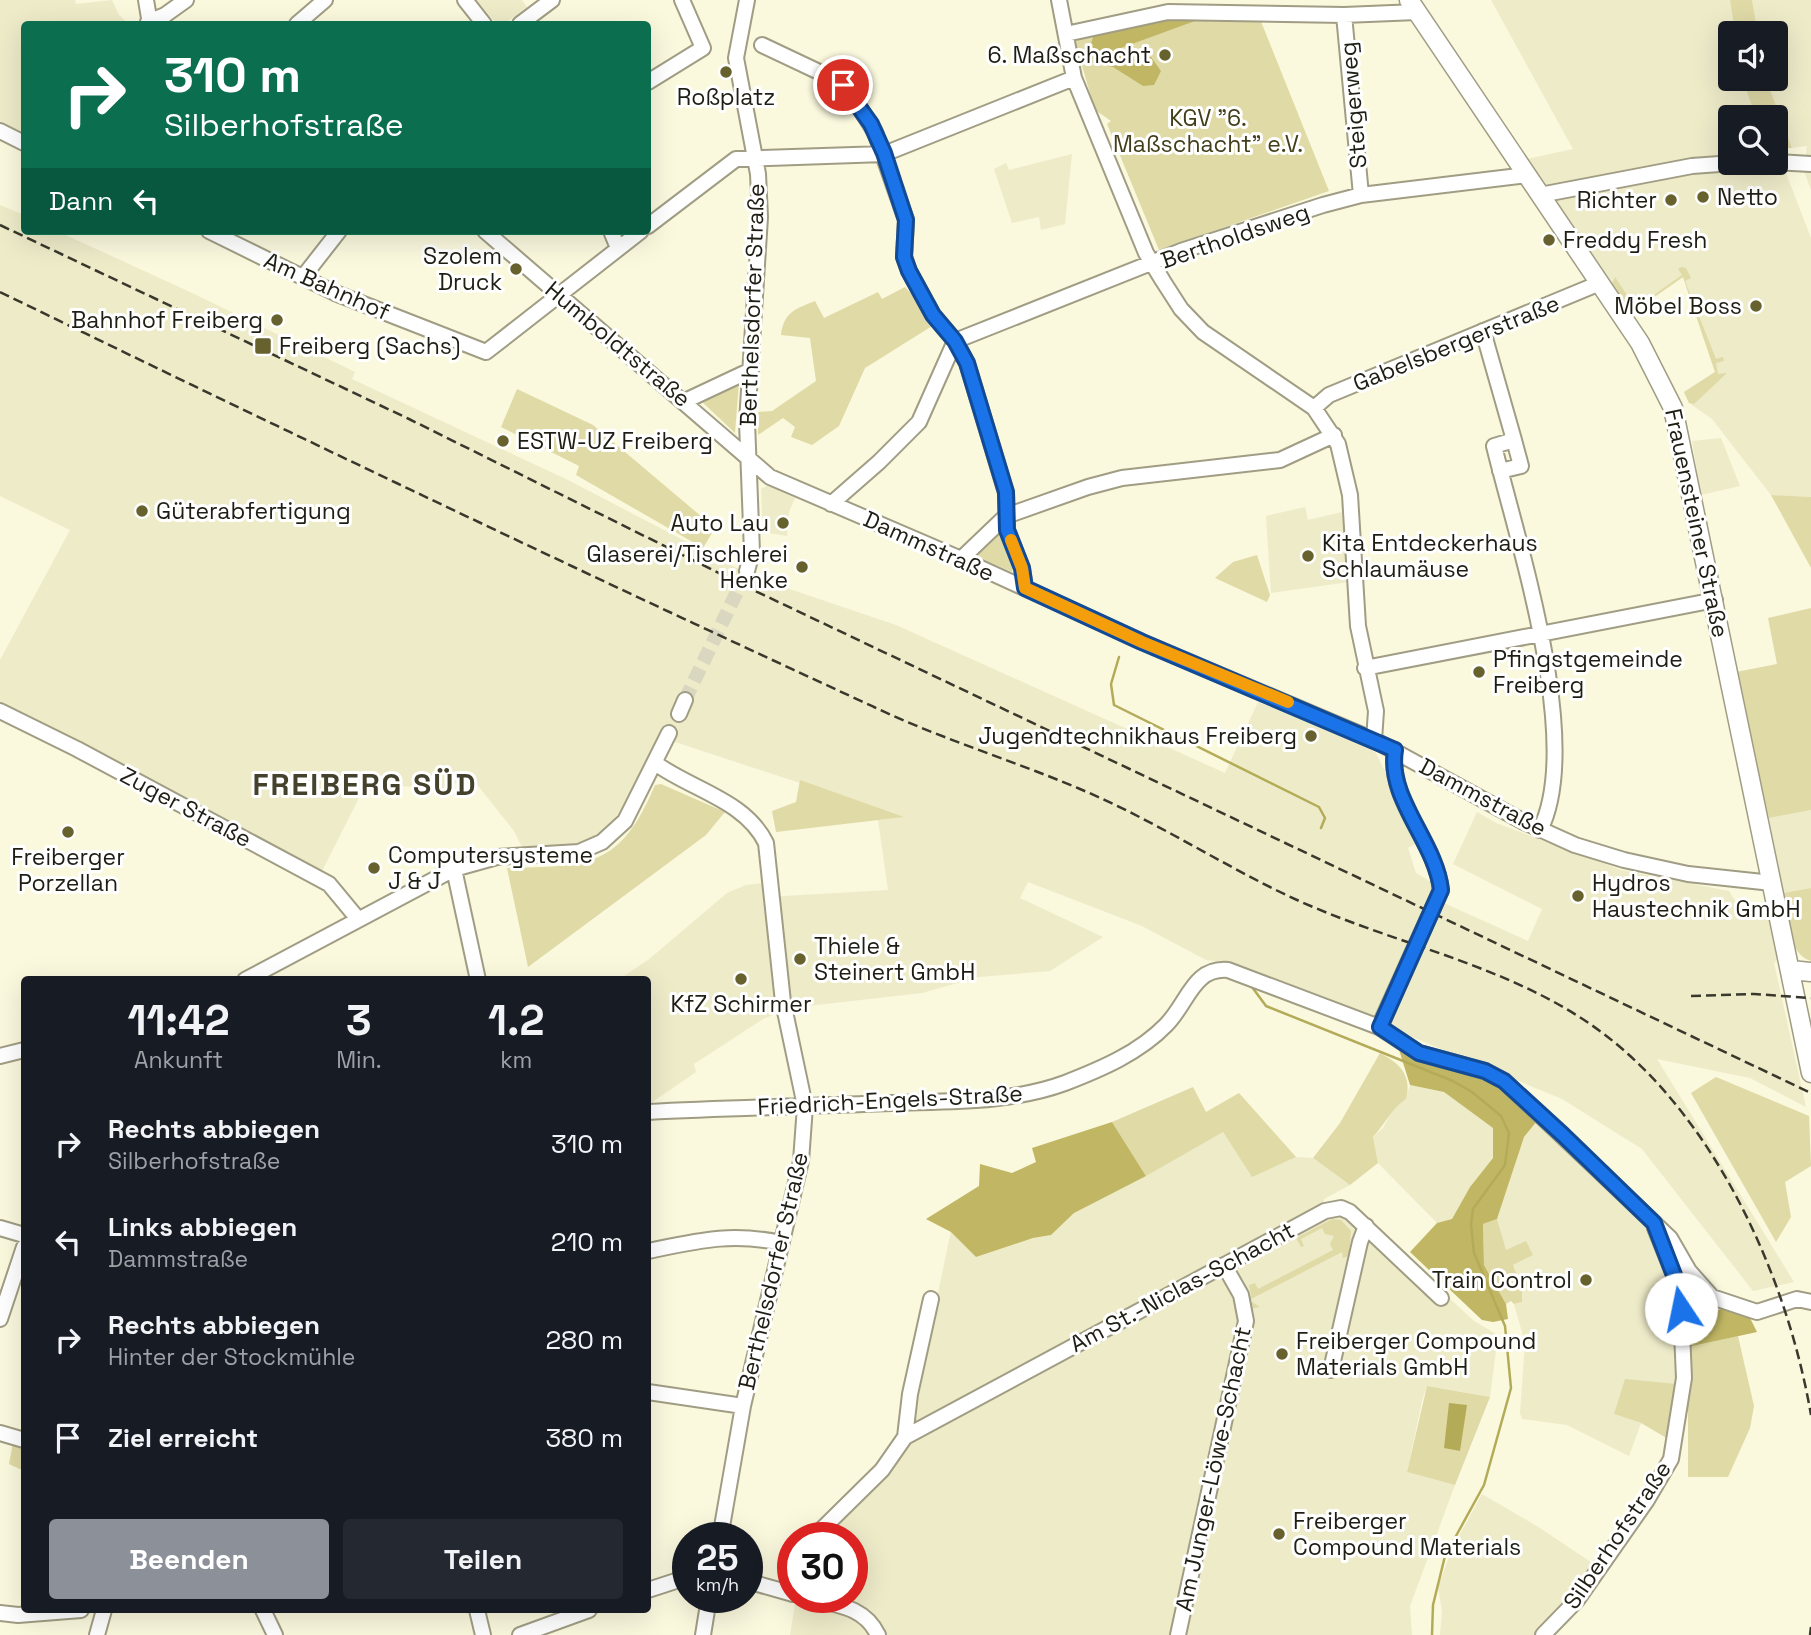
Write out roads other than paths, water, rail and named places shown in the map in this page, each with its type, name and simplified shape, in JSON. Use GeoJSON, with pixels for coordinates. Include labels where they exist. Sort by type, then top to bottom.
{"type":"FeatureCollection","features":[{"type":"Feature","properties":{"kind":"main road","name":"Frauensteiner Straße"},"geometry":{"type":"LineString","coordinates":[[1413,6],[1644,349],[1673,408],[1715,600],[1811,1073]]}},
{"type":"Feature","properties":{"kind":"main road"},"geometry":{"type":"LineString","coordinates":[[1791,970],[1811,972]]}},
{"type":"Feature","properties":{"kind":"street"},"geometry":{"type":"LineString","coordinates":[[146,0],[149,21]]}},
{"type":"Feature","properties":{"kind":"street"},"geometry":{"type":"LineString","coordinates":[[153,21],[186,0]]}},
{"type":"Feature","properties":{"kind":"street"},"geometry":{"type":"LineString","coordinates":[[300,21],[325,0]]}},
{"type":"Feature","properties":{"kind":"street"},"geometry":{"type":"LineString","coordinates":[[465,0],[482,21]]}},
{"type":"Feature","properties":{"kind":"street"},"geometry":{"type":"LineString","coordinates":[[524,21],[552,0]]}},
{"type":"Feature","properties":{"kind":"street"},"geometry":{"type":"LineString","coordinates":[[651,80],[703,48],[682,0]]}},
{"type":"Feature","properties":{"kind":"street","name":"Berthelsdorfer Straße"},"geometry":{"type":"LineString","coordinates":[[747,0],[736,58],[760,192],[747,427],[752,552],[747,571]]}},
{"type":"Feature","properties":{"kind":"street"},"geometry":{"type":"LineString","coordinates":[[1059,0],[1066,48],[1074,78],[1153,264],[1181,309],[1203,332],[1314,408],[1334,435],[1344,461],[1350,495],[1358,626],[1364,668],[1376,711],[1374,740]]}},
{"type":"Feature","properties":{"kind":"street"},"geometry":{"type":"LineString","coordinates":[[1066,34],[1168,12],[1344,15],[1413,6]]}},
{"type":"Feature","properties":{"kind":"street","name":"Steigerweg"},"geometry":{"type":"LineString","coordinates":[[1344,15],[1361,195]]}},
{"type":"Feature","properties":{"kind":"street"},"geometry":{"type":"LineString","coordinates":[[762,45],[801,65],[825,73],[843,85],[871,124],[884,153],[906,220],[907,264],[933,315],[955,341],[967,363],[1006,492],[1007,530],[1022,568],[1025,588]]}},
{"type":"Feature","properties":{"kind":"street"},"geometry":{"type":"LineString","coordinates":[[651,224],[736,159],[884,153],[1074,78]]}},
{"type":"Feature","properties":{"kind":"street"},"geometry":{"type":"LineString","coordinates":[[0,131],[21,142]]}},
{"type":"Feature","properties":{"kind":"street"},"geometry":{"type":"LineString","coordinates":[[1788,163],[1811,164]]}},
{"type":"Feature","properties":{"kind":"street"},"geometry":{"type":"LineString","coordinates":[[1540,195],[1678,168],[1718,164]]}},
{"type":"Feature","properties":{"kind":"street","name":"Bertholdsweg"},"geometry":{"type":"LineString","coordinates":[[955,341],[1181,251],[1361,195],[1527,175]]}},
{"type":"Feature","properties":{"kind":"street","name":"Am Bahnhof"},"geometry":{"type":"LineString","coordinates":[[217,235],[335,293],[486,352],[559,294]]}},
{"type":"Feature","properties":{"kind":"street"},"geometry":{"type":"LineString","coordinates":[[303,277],[336,235]]}},
{"type":"Feature","properties":{"kind":"street","name":"Humboldtstraße"},"geometry":{"type":"LineString","coordinates":[[490,235],[749,459]]}},
{"type":"Feature","properties":{"kind":"street"},"geometry":{"type":"LineString","coordinates":[[613,235],[618,248]]}},
{"type":"Feature","properties":{"kind":"street"},"geometry":{"type":"LineString","coordinates":[[559,294],[636,235]]}},
{"type":"Feature","properties":{"kind":"street","name":"Gabelsbergerstraße"},"geometry":{"type":"LineString","coordinates":[[1314,408],[1329,395],[1600,283]]}},
{"type":"Feature","properties":{"kind":"street"},"geometry":{"type":"LineString","coordinates":[[1483,331],[1521,466],[1500,471]]}},
{"type":"Feature","properties":{"kind":"street"},"geometry":{"type":"LineString","coordinates":[[831,503],[879,463],[919,422],[955,341]]}},
{"type":"Feature","properties":{"kind":"street"},"geometry":{"type":"LineString","coordinates":[[685,401],[751,370]]}},
{"type":"Feature","properties":{"kind":"street"},"geometry":{"type":"LineString","coordinates":[[961,559],[1006,516],[1088,487],[1122,478],[1280,460],[1334,435]]}},
{"type":"Feature","properties":{"kind":"street"},"geometry":{"type":"LineString","coordinates":[[1514,440],[1494,446],[1548,668],[1555,737],[1553,785],[1547,815],[1540,830]]}},
{"type":"Feature","properties":{"kind":"street","name":"Dammstraße"},"geometry":{"type":"LineString","coordinates":[[749,459],[770,477],[961,559],[1142,642],[1374,740],[1540,830],[1574,845],[1624,860],[1688,874],[1772,883]]}},
{"type":"Feature","properties":{"kind":"street"},"geometry":{"type":"LineString","coordinates":[[1364,668],[1715,600]]}},
{"type":"Feature","properties":{"kind":"street"},"geometry":{"type":"LineString","coordinates":[[679,714],[685,700]]}},
{"type":"Feature","properties":{"kind":"street","name":"Zuger Straße"},"geometry":{"type":"LineString","coordinates":[[0,711],[77,749],[329,884],[358,919]]}},
{"type":"Feature","properties":{"kind":"street"},"geometry":{"type":"LineString","coordinates":[[252,976],[454,869],[497,858],[579,852],[603,842],[625,821],[669,733]]}},
{"type":"Feature","properties":{"kind":"street"},"geometry":{"type":"LineString","coordinates":[[1380,1027],[1441,890],[1433,861],[1396,778],[1395,750]]}},
{"type":"Feature","properties":{"kind":"street","name":"Berthelsdorfer Straße"},"geometry":{"type":"LineString","coordinates":[[655,763],[674,777],[747,814],[766,843],[783,1002],[805,1106],[801,1161],[743,1406],[723,1522]]}},
{"type":"Feature","properties":{"kind":"street"},"geometry":{"type":"LineString","coordinates":[[454,869],[477,976]]}},
{"type":"Feature","properties":{"kind":"street","name":"Silberhofstraße"},"geometry":{"type":"LineString","coordinates":[[1213,969],[1243,974],[1380,1027],[1419,1053],[1485,1071],[1504,1081],[1670,1238],[1695,1278],[1712,1297],[1757,1312],[1797,1299],[1811,1302]]}},
{"type":"Feature","properties":{"kind":"street","name":"Friedrich-Engels-Straße"},"geometry":{"type":"LineString","coordinates":[[651,1112],[964,1100],[1020,1094],[1059,1085],[1099,1070],[1144,1042],[1179,1010],[1200,976],[1213,969]]}},
{"type":"Feature","properties":{"kind":"street"},"geometry":{"type":"LineString","coordinates":[[0,1056],[21,1051]]}},
{"type":"Feature","properties":{"kind":"street","name":"Am St.-Niclas-Schacht"},"geometry":{"type":"LineString","coordinates":[[829,1522],[882,1470],[905,1437],[1332,1209],[1350,1212],[1441,1298]]}},
{"type":"Feature","properties":{"kind":"street","name":"Silberhofstraße"},"geometry":{"type":"LineString","coordinates":[[1543,1635],[1577,1600],[1647,1500],[1671,1458],[1684,1378],[1681,1309],[1674,1275],[1654,1223]]}},
{"type":"Feature","properties":{"kind":"street"},"geometry":{"type":"LineString","coordinates":[[1331,1370],[1366,1226]]}},
{"type":"Feature","properties":{"kind":"street"},"geometry":{"type":"LineString","coordinates":[[0,1227],[21,1234]]}},
{"type":"Feature","properties":{"kind":"street"},"geometry":{"type":"LineString","coordinates":[[651,1250],[722,1236],[753,1237],[781,1243]]}},
{"type":"Feature","properties":{"kind":"street"},"geometry":{"type":"LineString","coordinates":[[0,1319],[21,1256]]}},
{"type":"Feature","properties":{"kind":"street","name":"Am Junger-Löwe-Schacht"},"geometry":{"type":"LineString","coordinates":[[1178,1635],[1246,1321],[1241,1295],[1224,1265]]}},
{"type":"Feature","properties":{"kind":"street","name":"Am St.-Niclas-Schacht"},"geometry":{"type":"LineString","coordinates":[[905,1437],[910,1394],[931,1299]]}},
{"type":"Feature","properties":{"kind":"street"},"geometry":{"type":"LineString","coordinates":[[651,1392],[743,1406]]}},
{"type":"Feature","properties":{"kind":"street"},"geometry":{"type":"LineString","coordinates":[[0,1433],[21,1439]]}},
{"type":"Feature","properties":{"kind":"street"},"geometry":{"type":"LineString","coordinates":[[651,1589],[672,1582]]}},
{"type":"Feature","properties":{"kind":"street"},"geometry":{"type":"LineString","coordinates":[[0,1613],[43,1613]]}},
{"type":"Feature","properties":{"kind":"street"},"geometry":{"type":"LineString","coordinates":[[97,1635],[103,1613]]}},
{"type":"Feature","properties":{"kind":"street"},"geometry":{"type":"LineString","coordinates":[[264,1613],[275,1635]]}},
{"type":"Feature","properties":{"kind":"street"},"geometry":{"type":"LineString","coordinates":[[478,1613],[483,1635]]}},
{"type":"Feature","properties":{"kind":"street"},"geometry":{"type":"LineString","coordinates":[[520,1635],[581,1613]]}},
{"type":"Feature","properties":{"kind":"street"},"geometry":{"type":"LineString","coordinates":[[703,1635],[707,1613]]}},
{"type":"Feature","properties":{"kind":"street"},"geometry":{"type":"LineString","coordinates":[[860,1613],[871,1622],[878,1635]]}},
{"type":"Feature","properties":{"kind":"waterway"},"geometry":{"type":"LineString","coordinates":[[1119,657],[1111,684],[1114,705],[1319,807],[1325,818],[1321,828]]}},
{"type":"Feature","properties":{"kind":"waterway"},"geometry":{"type":"LineString","coordinates":[[1252,983],[1266,1006],[1453,1081],[1472,1092],[1501,1116],[1509,1133],[1505,1165],[1473,1209],[1471,1225],[1474,1253],[1505,1326],[1511,1388],[1484,1485],[1445,1556],[1433,1605],[1432,1635]]}},
{"type":"Feature","properties":{"kind":"tunnel"},"geometry":{"type":"LineString","coordinates":[[685,700],[747,571]]}},
{"type":"Feature","properties":{"kind":"railway"},"geometry":{"type":"LineString","coordinates":[[0,225],[21,235]]}},
{"type":"Feature","properties":{"kind":"railway"},"geometry":{"type":"LineString","coordinates":[[21,235],[409,419],[749,588],[1811,1093]]}},
{"type":"Feature","properties":{"kind":"railway"},"geometry":{"type":"LineString","coordinates":[[0,292],[436,502],[874,707],[1080,789],[1278,891],[1323,911],[1505,978],[1548,999],[1589,1024],[1628,1054],[1663,1090],[1695,1130],[1723,1173],[1748,1219],[1787,1317],[1811,1415]]}},
{"type":"Feature","properties":{"kind":"railway"},"geometry":{"type":"LineString","coordinates":[[1691,996],[1754,994],[1811,998]]}},
{"type":"Feature","properties":{"kind":"railway"},"geometry":{"type":"LineString","coordinates":[[1810,1635],[1811,1627]]}},
{"type":"Feature","properties":{"kind":"place","name":"6. Maßschacht"},"geometry":{"type":"Point","coordinates":[1165,55]}},
{"type":"Feature","properties":{"kind":"place","name":"Roßplatz"},"geometry":{"type":"Point","coordinates":[726,72]}},
{"type":"Feature","properties":{"kind":"place","name":"Netto"},"geometry":{"type":"Point","coordinates":[1703,197]}},
{"type":"Feature","properties":{"kind":"place","name":"Richter"},"geometry":{"type":"Point","coordinates":[1671,200]}},
{"type":"Feature","properties":{"kind":"place","name":"Freddy Fresh"},"geometry":{"type":"Point","coordinates":[1549,240]}},
{"type":"Feature","properties":{"kind":"place","name":"Szolem Druck"},"geometry":{"type":"Point","coordinates":[516,269]}},
{"type":"Feature","properties":{"kind":"place","name":"Möbel Boss"},"geometry":{"type":"Point","coordinates":[1756,306]}},
{"type":"Feature","properties":{"kind":"place","name":"Bahnhof Freiberg"},"geometry":{"type":"Point","coordinates":[277,320]}},
{"type":"Feature","properties":{"kind":"place","name":"Freiberg (Sachs)"},"geometry":{"type":"Point","coordinates":[263,346]}},
{"type":"Feature","properties":{"kind":"place","name":"ESTW-UZ Freiberg"},"geometry":{"type":"Point","coordinates":[503,441]}},
{"type":"Feature","properties":{"kind":"place","name":"Güterabfertigung"},"geometry":{"type":"Point","coordinates":[142,511]}},
{"type":"Feature","properties":{"kind":"place","name":"Auto Lau"},"geometry":{"type":"Point","coordinates":[783,523]}},
{"type":"Feature","properties":{"kind":"place","name":"Kita Entdeckerhaus Schlaumäuse"},"geometry":{"type":"Point","coordinates":[1308,556]}},
{"type":"Feature","properties":{"kind":"place","name":"Glaserei/Tischlerei Henke"},"geometry":{"type":"Point","coordinates":[802,567]}},
{"type":"Feature","properties":{"kind":"place","name":"Pfingstgemeinde Freiberg"},"geometry":{"type":"Point","coordinates":[1479,672]}},
{"type":"Feature","properties":{"kind":"place","name":"Jugendtechnikhaus Freiberg"},"geometry":{"type":"Point","coordinates":[1311,736]}},
{"type":"Feature","properties":{"kind":"place","name":"Freiberger Porzellan"},"geometry":{"type":"Point","coordinates":[68,832]}},
{"type":"Feature","properties":{"kind":"place","name":"Computersysteme J & J"},"geometry":{"type":"Point","coordinates":[374,868]}},
{"type":"Feature","properties":{"kind":"place","name":"Hydros Haustechnik GmbH"},"geometry":{"type":"Point","coordinates":[1578,896]}},
{"type":"Feature","properties":{"kind":"place","name":"Thiele & Steinert GmbH"},"geometry":{"type":"Point","coordinates":[800,959]}},
{"type":"Feature","properties":{"kind":"place","name":"KfZ Schirmer"},"geometry":{"type":"Point","coordinates":[741,979]}},
{"type":"Feature","properties":{"kind":"place","name":"Train Control"},"geometry":{"type":"Point","coordinates":[1586,1280]}},
{"type":"Feature","properties":{"kind":"place","name":"Freiberger Compound Materials GmbH"},"geometry":{"type":"Point","coordinates":[1282,1354]}},
{"type":"Feature","properties":{"kind":"place","name":"Freiberger Compound Materials"},"geometry":{"type":"Point","coordinates":[1279,1534]}},
{"type":"Feature","properties":{"kind":"district","name":"FREIBERG SÜD"},"geometry":{"type":"Point","coordinates":[365,785]}},
{"type":"Feature","properties":{"kind":"park label","name":"KGV \"6. Maßschacht\" e.V."},"geometry":{"type":"Point","coordinates":[1208,131]}}]}
